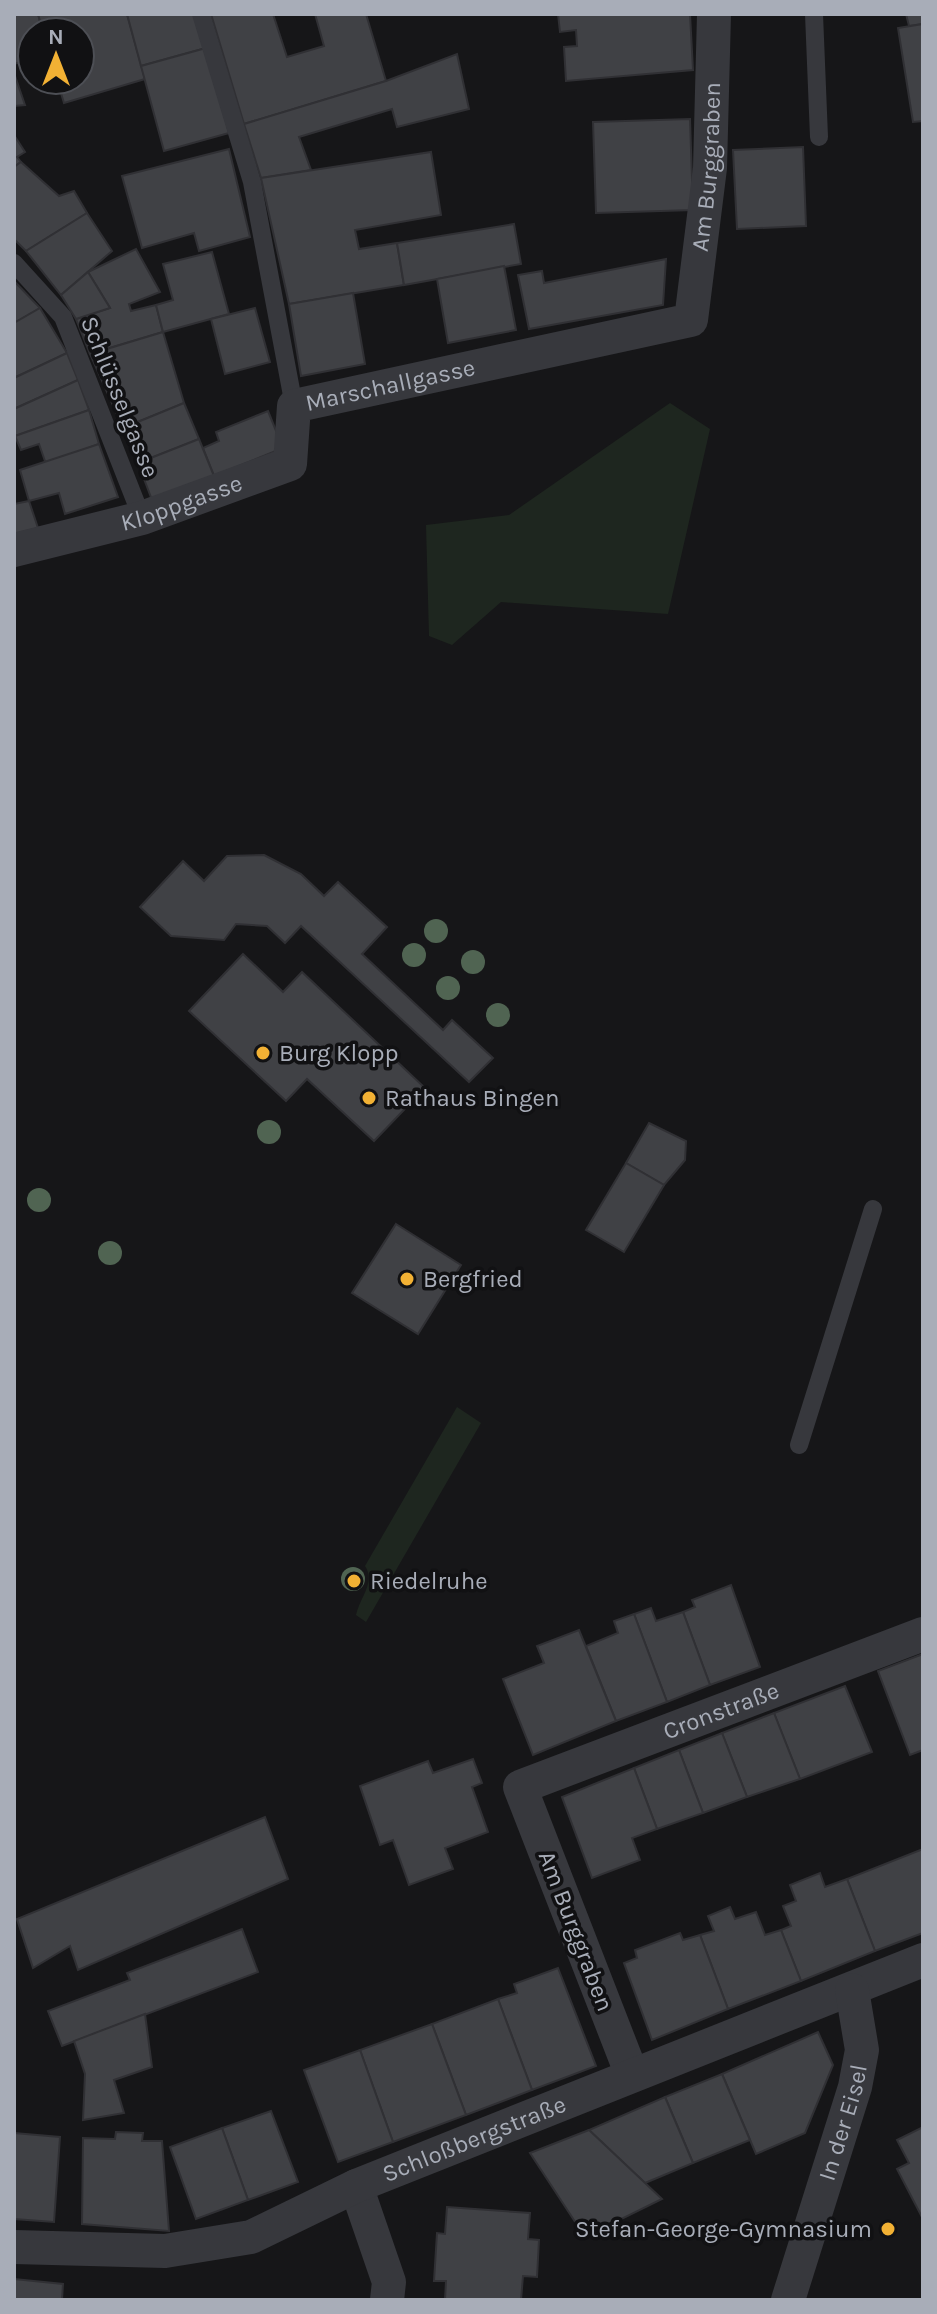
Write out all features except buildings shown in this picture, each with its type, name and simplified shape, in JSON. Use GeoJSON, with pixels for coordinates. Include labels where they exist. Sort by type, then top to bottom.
{"type":"FeatureCollection","features":[{"type":"Feature","properties":{"kind":"street","name":"Am Burggraben"},"geometry":{"type":"LineString","coordinates":[[691,320],[710,168],[714,14]]}},
{"type":"Feature","properties":{"kind":"street","name":"Marschallgasse"},"geometry":{"type":"LineString","coordinates":[[294,406],[691,320]]}},
{"type":"Feature","properties":{"kind":"street","name":"Kloppgasse"},"geometry":{"type":"LineString","coordinates":[[14,550],[142,518],[290,464],[294,406]]}},
{"type":"Feature","properties":{"kind":"street","name":"Cronstraße"},"geometry":{"type":"LineString","coordinates":[[520,1787],[923,1634]]}},
{"type":"Feature","properties":{"kind":"street","name":"Am Burggraben"},"geometry":{"type":"LineString","coordinates":[[520,1787],[632,2075]]}},
{"type":"Feature","properties":{"kind":"street","name":"Schloßbergstraße"},"geometry":{"type":"LineString","coordinates":[[14,2247],[165,2251],[251,2237],[356,2186],[923,1960]]}},
{"type":"Feature","properties":{"kind":"street","name":"In der Eisel"},"geometry":{"type":"LineString","coordinates":[[788,2300],[855,2087],[862,2050],[852,1990]]}},
{"type":"Feature","properties":{"kind":"street"},"geometry":{"type":"LineString","coordinates":[[356,2186],[389,2282],[387,2300]]}},
{"type":"Feature","properties":{"kind":"lane","name":"Marschallgasse"},"geometry":{"type":"LineString","coordinates":[[201,14],[252,182],[294,406]]}},
{"type":"Feature","properties":{"kind":"lane"},"geometry":{"type":"LineString","coordinates":[[814,14],[819,137]]}},
{"type":"Feature","properties":{"kind":"lane","name":"Schlüsselgasse"},"geometry":{"type":"LineString","coordinates":[[14,263],[63,317],[142,518]]}},
{"type":"Feature","properties":{"kind":"lane"},"geometry":{"type":"LineString","coordinates":[[799,1445],[873,1209]]}},
{"type":"Feature","properties":{"kind":"shaded area"},"geometry":{"type":"Polygon","coordinates":[[[670,403],[710,429],[668,614],[501,602],[452,645],[429,636],[426,525],[509,515],[670,403]]]}},
{"type":"Feature","properties":{"kind":"shaded area"},"geometry":{"type":"Polygon","coordinates":[[[457,1407],[481,1423],[366,1622],[356,1615],[368,1584],[365,1566],[457,1407]]]}},
{"type":"Feature","properties":{"kind":"place","name":"Burg Klopp"},"geometry":{"type":"Point","coordinates":[263,1053]}},
{"type":"Feature","properties":{"kind":"place","name":"Rathaus Bingen"},"geometry":{"type":"Point","coordinates":[369,1098]}},
{"type":"Feature","properties":{"kind":"place","name":"Bergfried"},"geometry":{"type":"Point","coordinates":[407,1279]}},
{"type":"Feature","properties":{"kind":"place","name":"Riedelruhe"},"geometry":{"type":"Point","coordinates":[354,1581]}},
{"type":"Feature","properties":{"kind":"place","name":"Stefan-George-Gymnasium"},"geometry":{"type":"Point","coordinates":[888,2229]}}]}
